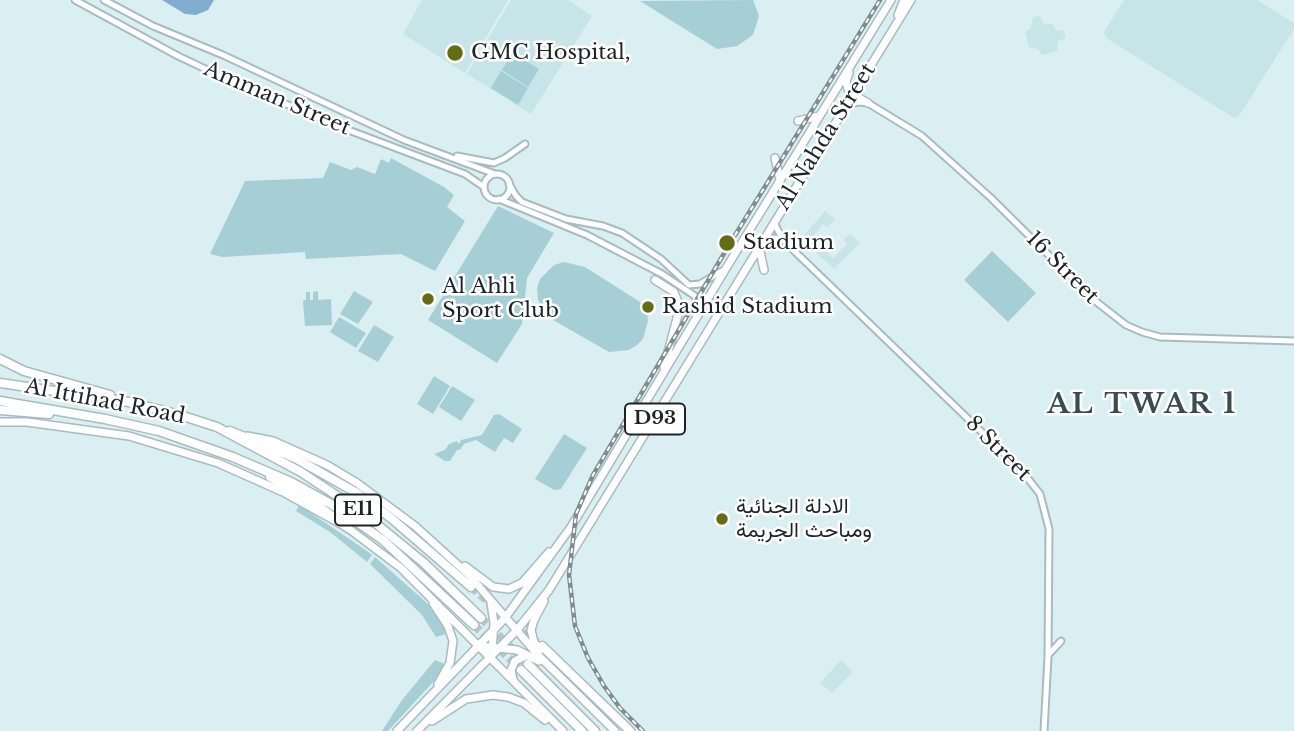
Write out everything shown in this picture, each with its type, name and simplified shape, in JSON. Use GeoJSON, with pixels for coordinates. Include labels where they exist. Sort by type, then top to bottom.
{"type":"FeatureCollection","features":[{"type":"Feature","properties":{"kind":"highway"},"geometry":{"type":"LineString","coordinates":[[0,359],[24,371],[87,387],[129,402]]}},
{"type":"Feature","properties":{"kind":"highway","name":"Al Ittihad Road"},"geometry":{"type":"LineString","coordinates":[[0,383],[129,402],[217,427],[301,472],[363,513],[424,563],[477,622],[360,523],[312,492],[256,467],[159,431],[0,401]]}},
{"type":"Feature","properties":{"kind":"highway"},"geometry":{"type":"LineString","coordinates":[[0,410],[85,416]]}},
{"type":"Feature","properties":{"kind":"highway"},"geometry":{"type":"LineString","coordinates":[[217,427],[246,436],[316,468],[357,493],[408,532],[471,587]]}},
{"type":"Feature","properties":{"kind":"highway"},"geometry":{"type":"LineString","coordinates":[[256,467],[320,506],[348,528]]}},
{"type":"Feature","properties":{"kind":"highway"},"geometry":{"type":"LineString","coordinates":[[542,646],[629,731]]}},
{"type":"Feature","properties":{"kind":"highway"},"geometry":{"type":"LineString","coordinates":[[528,664],[582,731]]}},
{"type":"Feature","properties":{"kind":"highway"},"geometry":{"type":"LineString","coordinates":[[528,664],[595,731]]}},
{"type":"Feature","properties":{"kind":"main road"},"geometry":{"type":"LineString","coordinates":[[868,103],[852,95],[847,89],[846,78],[891,0]]}},
{"type":"Feature","properties":{"kind":"main road","name":"Al Nahda Street"},"geometry":{"type":"LineString","coordinates":[[505,618],[558,546],[891,0]]}},
{"type":"Feature","properties":{"kind":"main road"},"geometry":{"type":"LineString","coordinates":[[893,29],[904,0]]}},
{"type":"Feature","properties":{"kind":"main road","name":"Al Nahda Street"},"geometry":{"type":"LineString","coordinates":[[517,629],[549,590],[911,0]]}},
{"type":"Feature","properties":{"kind":"main road"},"geometry":{"type":"LineString","coordinates":[[798,121],[819,116]]}},
{"type":"Feature","properties":{"kind":"main road"},"geometry":{"type":"LineString","coordinates":[[775,158],[780,180]]}},
{"type":"Feature","properties":{"kind":"main road"},"geometry":{"type":"LineString","coordinates":[[759,247],[764,270]]}},
{"type":"Feature","properties":{"kind":"main road"},"geometry":{"type":"LineString","coordinates":[[656,280],[674,292],[680,307],[664,372]]}},
{"type":"Feature","properties":{"kind":"main road"},"geometry":{"type":"LineString","coordinates":[[650,427],[676,414]]}},
{"type":"Feature","properties":{"kind":"main road"},"geometry":{"type":"LineString","coordinates":[[0,422],[27,422],[111,433],[190,453],[265,483],[348,528]]}},
{"type":"Feature","properties":{"kind":"main road","name":"E11"},"geometry":{"type":"LineString","coordinates":[[246,436],[273,441],[327,465],[357,483],[415,526],[456,562],[561,679],[615,731]]}},
{"type":"Feature","properties":{"kind":"main road","name":"E11"},"geometry":{"type":"LineString","coordinates":[[348,528],[390,558],[423,589],[563,731]]}},
{"type":"Feature","properties":{"kind":"main road"},"geometry":{"type":"LineString","coordinates":[[456,562],[472,570],[492,587],[509,589],[522,583],[547,554],[558,546]]}},
{"type":"Feature","properties":{"kind":"main road"},"geometry":{"type":"LineString","coordinates":[[423,589],[448,626],[453,641],[450,663],[429,697]]}},
{"type":"Feature","properties":{"kind":"main road"},"geometry":{"type":"LineString","coordinates":[[549,590],[534,620],[532,636],[561,679]]}},
{"type":"Feature","properties":{"kind":"main road"},"geometry":{"type":"LineString","coordinates":[[489,597],[496,647]]}},
{"type":"Feature","properties":{"kind":"main road","name":"D93"},"geometry":{"type":"LineString","coordinates":[[397,731],[505,618]]}},
{"type":"Feature","properties":{"kind":"main road","name":"D93"},"geometry":{"type":"LineString","coordinates":[[418,730],[490,657],[496,647],[517,629]]}},
{"type":"Feature","properties":{"kind":"main road"},"geometry":{"type":"LineString","coordinates":[[479,646],[517,650],[528,664],[561,679]]}},
{"type":"Feature","properties":{"kind":"main road"},"geometry":{"type":"LineString","coordinates":[[513,681],[511,670],[515,661],[525,656],[528,664]]}},
{"type":"Feature","properties":{"kind":"main road"},"geometry":{"type":"LineString","coordinates":[[418,730],[458,703],[475,696],[493,695],[524,703],[557,731]]}},
{"type":"Feature","properties":{"kind":"street","name":"Amman Street"},"geometry":{"type":"LineString","coordinates":[[75,0],[200,67],[351,131],[465,174],[484,187]]}},
{"type":"Feature","properties":{"kind":"street","name":"Amman Street"},"geometry":{"type":"LineString","coordinates":[[104,0],[153,26],[223,55],[404,140],[495,174]]}},
{"type":"Feature","properties":{"kind":"street"},"geometry":{"type":"LineString","coordinates":[[860,83],[861,92],[868,103]]}},
{"type":"Feature","properties":{"kind":"street"},"geometry":{"type":"LineString","coordinates":[[845,106],[858,102],[868,103]]}},
{"type":"Feature","properties":{"kind":"street","name":"16 Street"},"geometry":{"type":"LineString","coordinates":[[868,103],[932,144],[1094,300],[1126,325],[1160,337],[1294,341]]}},
{"type":"Feature","properties":{"kind":"street"},"geometry":{"type":"LineString","coordinates":[[449,155],[494,163],[525,144]]}},
{"type":"Feature","properties":{"kind":"street"},"geometry":{"type":"LineString","coordinates":[[698,314],[695,296],[662,274],[579,232],[499,199],[490,198],[484,187],[487,178],[495,174],[505,176],[522,202],[566,219],[603,226],[622,233],[661,259],[689,285],[700,284],[725,270]]}},
{"type":"Feature","properties":{"kind":"street"},"geometry":{"type":"LineString","coordinates":[[499,199],[507,194],[509,184]]}},
{"type":"Feature","properties":{"kind":"street","name":"8 Street"},"geometry":{"type":"LineString","coordinates":[[774,223],[783,240],[1022,471],[1037,489],[1045,507],[1049,529],[1048,656],[1044,731]]}},
{"type":"Feature","properties":{"kind":"street"},"geometry":{"type":"LineString","coordinates":[[764,239],[774,237],[783,240]]}},
{"type":"Feature","properties":{"kind":"street"},"geometry":{"type":"LineString","coordinates":[[1048,656],[1061,642]]}},
{"type":"Feature","properties":{"kind":"shaded area"},"geometry":{"type":"Polygon","coordinates":[[[162,0],[214,0],[208,10],[196,15],[185,14],[162,0]]]}},
{"type":"Feature","properties":{"kind":"shaded area","name":"GMC Hospital,"},"geometry":{"type":"Polygon","coordinates":[[[422,0],[508,0],[465,73],[403,34],[422,0]]]}},
{"type":"Feature","properties":{"kind":"shaded area"},"geometry":{"type":"Polygon","coordinates":[[[511,0],[568,0],[592,16],[531,114],[467,74],[511,0]]]}},
{"type":"Feature","properties":{"kind":"shaded area"},"geometry":{"type":"Polygon","coordinates":[[[753,0],[759,16],[753,35],[737,46],[717,49],[640,1],[753,0]]]}},
{"type":"Feature","properties":{"kind":"shaded area"},"geometry":{"type":"Polygon","coordinates":[[[1124,0],[1257,0],[1294,23],[1294,29],[1239,116],[1234,118],[1106,38],[1104,32],[1124,0]]]}},
{"type":"Feature","properties":{"kind":"shaded area"},"geometry":{"type":"Polygon","coordinates":[[[1040,16],[1044,24],[1053,24],[1056,31],[1063,30],[1066,38],[1058,41],[1057,51],[1042,55],[1038,49],[1029,47],[1025,32],[1031,28],[1033,17],[1040,16]]]}},
{"type":"Feature","properties":{"kind":"shaded area"},"geometry":{"type":"Polygon","coordinates":[[[512,53],[539,69],[528,87],[502,70],[512,53]]]}},
{"type":"Feature","properties":{"kind":"shaded area"},"geometry":{"type":"Polygon","coordinates":[[[501,71],[528,88],[518,105],[491,88],[501,71]]]}},
{"type":"Feature","properties":{"kind":"shaded area"},"geometry":{"type":"Polygon","coordinates":[[[391,158],[454,195],[447,207],[465,221],[435,271],[401,254],[306,259],[305,252],[223,257],[210,254],[245,181],[323,178],[330,162],[351,170],[357,167],[375,174],[381,159],[389,163],[391,158]]]}},
{"type":"Feature","properties":{"kind":"shaded area"},"geometry":{"type":"Polygon","coordinates":[[[498,206],[554,233],[527,278],[522,324],[497,363],[428,320],[498,206]]]}},
{"type":"Feature","properties":{"kind":"shaded area"},"geometry":{"type":"Polygon","coordinates":[[[825,211],[835,219],[827,227],[823,224],[812,238],[833,258],[847,244],[844,240],[850,234],[860,243],[834,269],[801,239],[825,211]]]}},
{"type":"Feature","properties":{"kind":"shaded area"},"geometry":{"type":"Polygon","coordinates":[[[992,251],[1036,293],[1008,322],[964,280],[992,251]]]}},
{"type":"Feature","properties":{"kind":"shaded area"},"geometry":{"type":"Polygon","coordinates":[[[564,262],[585,267],[640,302],[647,313],[648,321],[643,339],[637,345],[629,350],[609,352],[546,316],[538,300],[537,288],[540,279],[554,265],[564,262]]]}},
{"type":"Feature","properties":{"kind":"shaded area"},"geometry":{"type":"Polygon","coordinates":[[[318,291],[318,300],[331,299],[332,325],[305,326],[303,301],[306,300],[306,292],[310,292],[310,300],[313,300],[313,292],[318,291]]]}},
{"type":"Feature","properties":{"kind":"shaded area"},"geometry":{"type":"Polygon","coordinates":[[[354,291],[373,302],[358,324],[340,314],[354,291]]]}},
{"type":"Feature","properties":{"kind":"shaded area"},"geometry":{"type":"Polygon","coordinates":[[[339,317],[366,333],[356,348],[330,332],[339,317]]]}},
{"type":"Feature","properties":{"kind":"shaded area"},"geometry":{"type":"Polygon","coordinates":[[[374,325],[394,337],[378,362],[358,351],[374,325]]]}},
{"type":"Feature","properties":{"kind":"shaded area"},"geometry":{"type":"Polygon","coordinates":[[[434,376],[450,386],[433,414],[417,404],[434,376]]]}},
{"type":"Feature","properties":{"kind":"shaded area"},"geometry":{"type":"Polygon","coordinates":[[[452,386],[475,400],[461,421],[439,407],[452,386]]]}},
{"type":"Feature","properties":{"kind":"shaded area"},"geometry":{"type":"Polygon","coordinates":[[[499,414],[522,429],[513,443],[504,438],[495,452],[476,440],[464,444],[450,461],[434,454],[445,450],[449,444],[457,441],[459,444],[461,440],[482,435],[494,415],[499,414]]]}},
{"type":"Feature","properties":{"kind":"shaded area"},"geometry":{"type":"Polygon","coordinates":[[[564,434],[587,448],[561,489],[554,490],[535,479],[564,434]]]}},
{"type":"Feature","properties":{"kind":"shaded area"},"geometry":{"type":"Polygon","coordinates":[[[299,505],[372,555],[367,562],[330,532],[296,511],[299,505]]]}},
{"type":"Feature","properties":{"kind":"shaded area"},"geometry":{"type":"Polygon","coordinates":[[[375,557],[427,603],[442,623],[446,634],[436,637],[422,615],[370,564],[375,557]]]}},
{"type":"Feature","properties":{"kind":"shaded area"},"geometry":{"type":"Polygon","coordinates":[[[435,660],[445,664],[434,681],[388,731],[382,731],[402,700],[435,660]]]}},
{"type":"Feature","properties":{"kind":"shaded area"},"geometry":{"type":"Polygon","coordinates":[[[841,660],[853,672],[832,693],[820,683],[841,660]]]}},
{"type":"Feature","properties":{"kind":"tunnel"},"geometry":{"type":"LineString","coordinates":[[471,587],[491,604]]}},
{"type":"Feature","properties":{"kind":"tunnel"},"geometry":{"type":"LineString","coordinates":[[481,618],[526,662]]}},
{"type":"Feature","properties":{"kind":"tunnel"},"geometry":{"type":"LineString","coordinates":[[515,623],[537,642]]}},
{"type":"Feature","properties":{"kind":"tunnel"},"geometry":{"type":"LineString","coordinates":[[474,625],[521,670]]}},
{"type":"Feature","properties":{"kind":"railway"},"geometry":{"type":"LineString","coordinates":[[643,731],[620,708],[604,686],[588,658],[575,626],[569,575],[576,514],[593,475],[729,245],[880,0]]}},
{"type":"Feature","properties":{"kind":"place","name":"GMC Hospital,"},"geometry":{"type":"Point","coordinates":[455,53]}},
{"type":"Feature","properties":{"kind":"place","name":"Stadium"},"geometry":{"type":"Point","coordinates":[727,243]}},
{"type":"Feature","properties":{"kind":"place","name":"Al Ahli Sport Club"},"geometry":{"type":"Point","coordinates":[428,299]}},
{"type":"Feature","properties":{"kind":"place","name":"Rashid Stadium"},"geometry":{"type":"Point","coordinates":[648,307]}},
{"type":"Feature","properties":{"kind":"place","name":"الادلة الجنائية ومباحث الجريمة"},"geometry":{"type":"Point","coordinates":[722,519]}},
{"type":"Feature","properties":{"kind":"district","name":"AL TWAR 1"},"geometry":{"type":"Point","coordinates":[1142,405]}}]}
